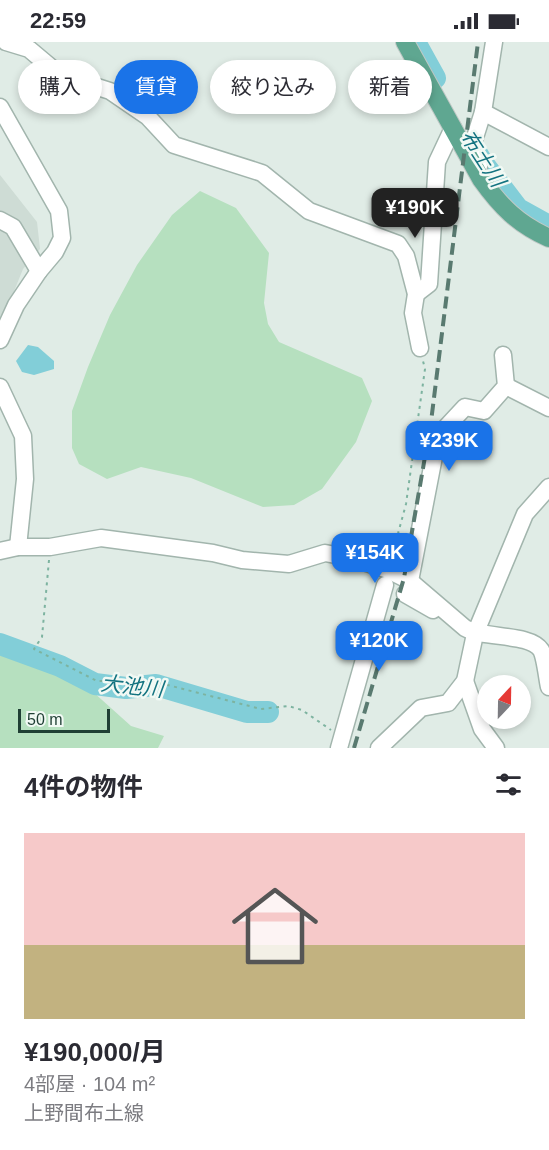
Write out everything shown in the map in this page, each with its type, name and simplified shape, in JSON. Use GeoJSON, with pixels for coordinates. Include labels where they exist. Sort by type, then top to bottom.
{"type":"FeatureCollection","features":[{"type":"Feature","properties":{"kind":"main road"},"geometry":{"type":"LineString","coordinates":[[405,42],[496,200],[528,229],[549,238]]}},
{"type":"Feature","properties":{"kind":"street"},"geometry":{"type":"LineString","coordinates":[[6,42],[29,49],[60,75],[110,91],[148,117],[174,145],[262,173],[309,211],[398,244],[406,256],[416,294],[413,313],[420,348]]}},
{"type":"Feature","properties":{"kind":"street"},"geometry":{"type":"LineString","coordinates":[[494,42],[483,112],[474,143],[496,200]]}},
{"type":"Feature","properties":{"kind":"street"},"geometry":{"type":"LineString","coordinates":[[0,107],[59,211],[62,237],[55,252],[16,305],[0,340]]}},
{"type":"Feature","properties":{"kind":"street"},"geometry":{"type":"LineString","coordinates":[[483,112],[549,147]]}},
{"type":"Feature","properties":{"kind":"street"},"geometry":{"type":"LineString","coordinates":[[416,294],[429,284],[437,162],[453,128]]}},
{"type":"Feature","properties":{"kind":"street"},"geometry":{"type":"LineString","coordinates":[[0,220],[13,227],[39,271]]}},
{"type":"Feature","properties":{"kind":"street"},"geometry":{"type":"LineString","coordinates":[[341,744],[396,583],[438,436],[465,407],[484,411],[506,386],[503,355]]}},
{"type":"Feature","properties":{"kind":"street"},"geometry":{"type":"LineString","coordinates":[[506,386],[549,408]]}},
{"type":"Feature","properties":{"kind":"street"},"geometry":{"type":"LineString","coordinates":[[0,387],[23,436],[25,479],[18,547]]}},
{"type":"Feature","properties":{"kind":"street"},"geometry":{"type":"LineString","coordinates":[[496,748],[482,729],[465,681],[470,631],[525,514],[549,486]]}},
{"type":"Feature","properties":{"kind":"street"},"geometry":{"type":"LineString","coordinates":[[0,551],[18,547],[50,547],[101,538],[213,553],[242,560],[289,564],[325,552],[351,558],[396,583],[470,631],[529,640],[541,650],[549,687]]}},
{"type":"Feature","properties":{"kind":"street"},"geometry":{"type":"LineString","coordinates":[[379,748],[421,708],[448,703],[465,681]]}},
{"type":"Feature","properties":{"kind":"path"},"geometry":{"type":"LineString","coordinates":[[396,583],[425,369],[420,348]]}},
{"type":"Feature","properties":{"kind":"path"},"geometry":{"type":"LineString","coordinates":[[50,547],[42,637],[34,649],[97,681],[156,682],[261,709],[288,705],[302,710],[341,744]]}},
{"type":"Feature","properties":{"kind":"shaded area"},"geometry":{"type":"Polygon","coordinates":[[[0,175],[37,222],[40,249],[23,269],[0,326],[0,175]]]}},
{"type":"Feature","properties":{"kind":"green space"},"geometry":{"type":"Polygon","coordinates":[[[200,191],[236,208],[269,253],[264,303],[268,324],[279,342],[362,378],[372,401],[356,442],[322,489],[294,505],[263,507],[191,478],[141,467],[107,479],[79,464],[72,448],[72,411],[110,315],[137,265],[172,215],[200,191]]]}},
{"type":"Feature","properties":{"kind":"green space"},"geometry":{"type":"Polygon","coordinates":[[[0,651],[54,670],[92,691],[131,726],[164,736],[158,748],[0,748],[0,651]]]}},
{"type":"Feature","properties":{"kind":"water"},"geometry":{"type":"Polygon","coordinates":[[[28,345],[38,347],[54,361],[54,369],[34,375],[22,372],[16,361],[28,345]]]}},
{"type":"Feature","properties":{"kind":"waterway","name":"布土川"},"geometry":{"type":"LineString","coordinates":[[415,42],[435,78]]}},
{"type":"Feature","properties":{"kind":"waterway","name":"布土川"},"geometry":{"type":"LineString","coordinates":[[471,143],[482,162],[518,209],[549,226]]}},
{"type":"Feature","properties":{"kind":"waterway","name":"大池川"},"geometry":{"type":"LineString","coordinates":[[0,644],[60,666],[95,684],[126,688],[156,685],[247,712],[268,712]]}},
{"type":"Feature","properties":{"kind":"railway"},"geometry":{"type":"LineString","coordinates":[[354,748],[404,578],[431,422],[478,42]]}}]}
